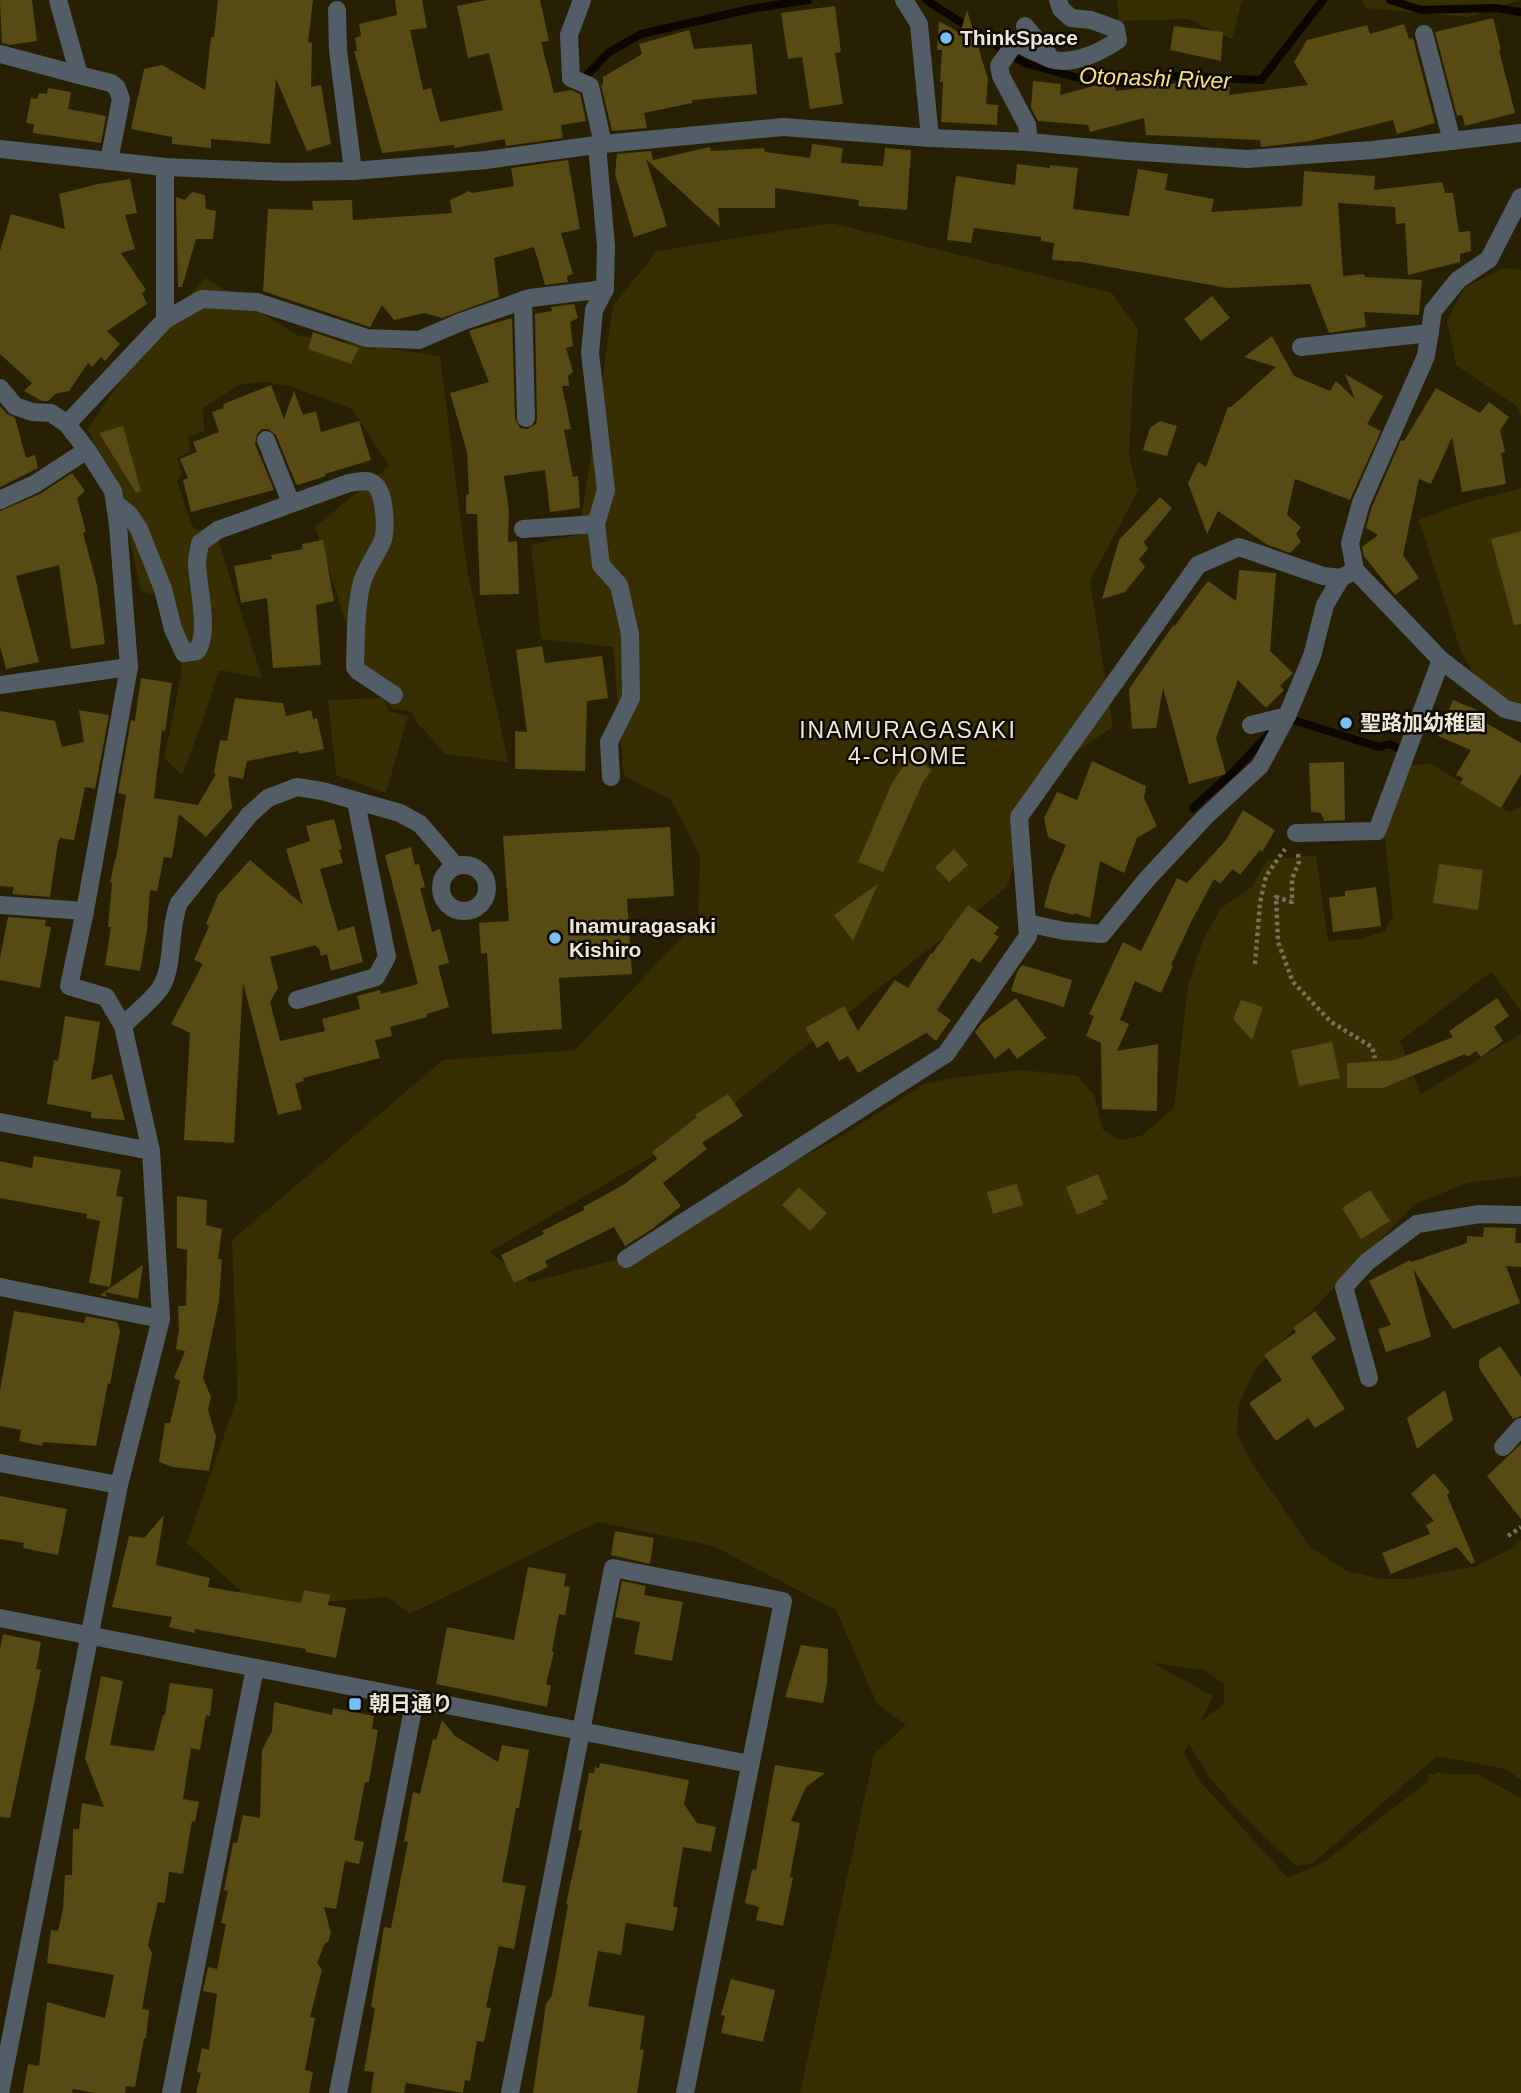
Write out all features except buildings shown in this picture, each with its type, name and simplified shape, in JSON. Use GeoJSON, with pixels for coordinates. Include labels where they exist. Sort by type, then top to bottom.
{"type":"FeatureCollection","features":[{"type":"Feature","properties":{"kind":"street"},"geometry":{"type":"LineString","coordinates":[[58,0],[79,75]]}},
{"type":"Feature","properties":{"kind":"street"},"geometry":{"type":"LineString","coordinates":[[582,0],[569,35],[571,78],[590,86],[600,144],[606,246],[605,289],[594,310],[590,353],[606,490],[597,524],[601,565],[619,586],[630,634],[631,698],[609,742],[611,777]]}},
{"type":"Feature","properties":{"kind":"street"},"geometry":{"type":"LineString","coordinates":[[1029,142],[1027,125],[1006,86],[999,66],[1015,43],[1052,59],[1065,61],[1107,48],[1118,40],[1116,29],[1091,20],[1071,18],[1061,9],[1058,0]]}},
{"type":"Feature","properties":{"kind":"street"},"geometry":{"type":"LineString","coordinates":[[906,2],[919,24],[930,138]]}},
{"type":"Feature","properties":{"kind":"street"},"geometry":{"type":"LineString","coordinates":[[337,10],[338,50],[353,170]]}},
{"type":"Feature","properties":{"kind":"street"},"geometry":{"type":"LineString","coordinates":[[1025,26],[1052,59]]}},
{"type":"Feature","properties":{"kind":"street"},"geometry":{"type":"LineString","coordinates":[[1424,34],[1452,141]]}},
{"type":"Feature","properties":{"kind":"street"},"geometry":{"type":"LineString","coordinates":[[0,54],[111,83],[117,88],[121,99],[109,160]]}},
{"type":"Feature","properties":{"kind":"street"},"geometry":{"type":"LineString","coordinates":[[0,149],[165,167],[286,172],[486,160],[600,144],[783,127],[1247,159],[1373,150],[1521,133]]}},
{"type":"Feature","properties":{"kind":"street"},"geometry":{"type":"LineString","coordinates":[[165,167],[165,320]]}},
{"type":"Feature","properties":{"kind":"street"},"geometry":{"type":"LineString","coordinates":[[1027,923],[1064,931],[1102,934],[1147,879],[1197,826],[1260,766],[1284,722],[1312,656],[1325,605],[1348,574],[1350,543],[1361,503],[1426,356],[1433,311],[1458,280],[1489,259],[1521,197]]}},
{"type":"Feature","properties":{"kind":"street"},"geometry":{"type":"LineString","coordinates":[[67,424],[165,320],[202,299],[257,302],[367,338],[419,340],[523,300],[605,289]]}},
{"type":"Feature","properties":{"kind":"street"},"geometry":{"type":"LineString","coordinates":[[523,300],[526,418]]}},
{"type":"Feature","properties":{"kind":"street"},"geometry":{"type":"LineString","coordinates":[[1301,347],[1430,333]]}},
{"type":"Feature","properties":{"kind":"street"},"geometry":{"type":"LineString","coordinates":[[0,388],[15,406],[32,412],[51,413],[67,424],[113,491],[129,667],[69,986],[106,997],[123,1026],[152,1151],[161,1318],[119,1485],[0,2092]]}},
{"type":"Feature","properties":{"kind":"street"},"geometry":{"type":"LineString","coordinates":[[266,440],[291,503]]}},
{"type":"Feature","properties":{"kind":"street"},"geometry":{"type":"LineString","coordinates":[[0,500],[35,484],[87,450]]}},
{"type":"Feature","properties":{"kind":"street"},"geometry":{"type":"LineString","coordinates":[[115,503],[129,514],[139,529],[163,589],[173,629],[184,653],[189,653],[197,651],[202,645],[203,626],[197,561],[200,542],[218,530],[349,483],[365,480],[375,484],[380,493],[385,521],[383,540],[365,572],[361,588],[356,614],[355,667],[394,695]]}},
{"type":"Feature","properties":{"kind":"street"},"geometry":{"type":"LineString","coordinates":[[523,529],[597,524]]}},
{"type":"Feature","properties":{"kind":"street"},"geometry":{"type":"LineString","coordinates":[[626,1259],[946,1054],[1028,936],[1019,817],[1198,565],[1239,547],[1323,576],[1348,574],[1441,660],[1505,709],[1521,713]]}},
{"type":"Feature","properties":{"kind":"street"},"geometry":{"type":"LineString","coordinates":[[1296,832],[1377,831],[1441,660]]}},
{"type":"Feature","properties":{"kind":"street"},"geometry":{"type":"LineString","coordinates":[[0,685],[129,667]]}},
{"type":"Feature","properties":{"kind":"street"},"geometry":{"type":"LineString","coordinates":[[1251,725],[1284,722]]}},
{"type":"Feature","properties":{"kind":"street"},"geometry":{"type":"LineString","coordinates":[[123,1026],[160,989],[166,972],[174,915],[179,903],[249,815],[268,798],[297,787],[322,791],[400,813],[420,824],[456,866]]}},
{"type":"Feature","properties":{"kind":"street"},"geometry":{"type":"LineString","coordinates":[[297,1000],[376,977],[387,957],[356,802]]}},
{"type":"Feature","properties":{"kind":"street"},"geometry":{"type":"LineString","coordinates":[[0,905],[85,911]]}},
{"type":"Feature","properties":{"kind":"street"},"geometry":{"type":"LineString","coordinates":[[0,1122],[152,1151]]}},
{"type":"Feature","properties":{"kind":"street"},"geometry":{"type":"LineString","coordinates":[[1370,1378],[1344,1287],[1367,1262],[1417,1224],[1480,1214],[1521,1215]]}},
{"type":"Feature","properties":{"kind":"street"},"geometry":{"type":"LineString","coordinates":[[0,1287],[161,1318]]}},
{"type":"Feature","properties":{"kind":"street"},"geometry":{"type":"LineString","coordinates":[[1503,1447],[1521,1427]]}},
{"type":"Feature","properties":{"kind":"street"},"geometry":{"type":"LineString","coordinates":[[0,1463],[119,1485]]}},
{"type":"Feature","properties":{"kind":"street"},"geometry":{"type":"LineString","coordinates":[[510,2093],[613,1568],[783,1601],[685,2093]]}},
{"type":"Feature","properties":{"kind":"street"},"geometry":{"type":"LineString","coordinates":[[0,1618],[750,1764]]}},
{"type":"Feature","properties":{"kind":"street"},"geometry":{"type":"LineString","coordinates":[[171,2093],[255,1668]]}},
{"type":"Feature","properties":{"kind":"street"},"geometry":{"type":"LineString","coordinates":[[338,2093],[415,1699]]}},
{"type":"Feature","properties":{"kind":"path"},"geometry":{"type":"LineString","coordinates":[[1255,964],[1260,904],[1266,876],[1296,832]]}},
{"type":"Feature","properties":{"kind":"path"},"geometry":{"type":"LineString","coordinates":[[1296,832],[1299,862],[1292,878],[1292,902],[1276,897],[1278,942],[1293,982],[1331,1022],[1372,1047],[1376,1058]]}},
{"type":"Feature","properties":{"kind":"path"},"geometry":{"type":"LineString","coordinates":[[1508,1536],[1521,1527]]}},
{"type":"Feature","properties":{"kind":"shaded area"},"geometry":{"type":"Polygon","coordinates":[[[1117,0],[1242,0],[1232,39],[1188,19],[1119,21],[1117,0]]]}},
{"type":"Feature","properties":{"kind":"shaded area"},"geometry":{"type":"Polygon","coordinates":[[[1362,0],[1521,0],[1467,17],[1365,8],[1362,0]]]}},
{"type":"Feature","properties":{"kind":"shaded area"},"geometry":{"type":"Polygon","coordinates":[[[831,223],[1112,293],[1138,330],[1129,455],[1138,491],[1090,581],[1113,727],[1042,775],[1007,887],[708,1124],[489,1252],[530,1282],[616,1260],[838,1138],[926,1083],[1022,1070],[1078,1076],[1094,1095],[1103,1130],[1121,1140],[1141,1136],[1174,1108],[1188,985],[1202,942],[1221,908],[1252,887],[1267,860],[1316,855],[1328,941],[1360,939],[1385,931],[1393,915],[1383,823],[1407,765],[1432,764],[1509,812],[1521,807],[1521,1011],[1491,972],[1400,1041],[1421,1094],[1521,1034],[1521,1176],[1467,1183],[1415,1204],[1256,1368],[1239,1404],[1237,1433],[1252,1463],[1310,1547],[1347,1571],[1382,1579],[1409,1579],[1476,1566],[1513,1548],[1521,1540],[1521,1780],[1506,1769],[1437,1756],[1313,1863],[1296,1866],[1242,1815],[1209,1777],[1189,1744],[1184,1752],[1199,1780],[1288,1878],[1324,1862],[1428,1781],[1428,1775],[1438,1772],[1477,1774],[1521,1798],[1521,2093],[800,2093],[874,1754],[906,1725],[877,1704],[836,1610],[713,1546],[598,1522],[410,1614],[388,1597],[259,1607],[187,1543],[238,1395],[232,1240],[443,1060],[575,1050],[698,920],[700,856],[671,800],[624,776],[613,647],[541,639],[531,545],[579,534],[613,306],[657,251],[831,223]],[[1153,1663],[1213,1696],[1201,1721],[1224,1704],[1224,1684],[1204,1670],[1153,1663]]]}},
{"type":"Feature","properties":{"kind":"shaded area"},"geometry":{"type":"Polygon","coordinates":[[[1503,268],[1521,270],[1521,417],[1518,407],[1456,365],[1447,321],[1464,288],[1503,268]]]}},
{"type":"Feature","properties":{"kind":"shaded area"},"geometry":{"type":"Polygon","coordinates":[[[206,278],[297,335],[440,356],[467,569],[508,762],[446,754],[418,724],[411,712],[391,708],[353,645],[315,527],[389,466],[352,409],[290,386],[265,382],[239,385],[203,408],[204,431],[188,437],[191,451],[177,458],[182,474],[177,481],[192,526],[219,543],[262,678],[219,670],[182,775],[164,758],[182,671],[176,630],[158,595],[141,591],[119,489],[87,429],[159,326],[206,278]]]}},
{"type":"Feature","properties":{"kind":"shaded area"},"geometry":{"type":"Polygon","coordinates":[[[1521,488],[1521,718],[1494,708],[1461,652],[1419,520],[1455,506],[1521,488]]]}},
{"type":"Feature","properties":{"kind":"shaded area"},"geometry":{"type":"Polygon","coordinates":[[[383,698],[389,711],[408,716],[386,793],[336,775],[328,700],[383,698]]]}},
{"type":"Feature","properties":{"kind":"waterway","name":"Otonashi River"},"geometry":{"type":"LineString","coordinates":[[586,76],[608,53],[641,34],[750,9],[808,0]]}},
{"type":"Feature","properties":{"kind":"waterway","name":"Otonashi River"},"geometry":{"type":"LineString","coordinates":[[926,0],[1024,63],[1075,77],[1092,79],[1169,76],[1261,80],[1323,0]]}},
{"type":"Feature","properties":{"kind":"waterway","name":"Otonashi River"},"geometry":{"type":"LineString","coordinates":[[1390,0],[1421,10],[1495,8],[1521,12]]}},
{"type":"Feature","properties":{"kind":"waterway"},"geometry":{"type":"LineString","coordinates":[[1285,722],[1293,720],[1379,747],[1390,744],[1400,749]]}},
{"type":"Feature","properties":{"kind":"waterway"},"geometry":{"type":"LineString","coordinates":[[1193,808],[1268,735]]}},
{"type":"Feature","properties":{"kind":"place","name":"ThinkSpace"},"geometry":{"type":"Point","coordinates":[946,38]}},
{"type":"Feature","properties":{"kind":"place","name":"聖路加幼稚園"},"geometry":{"type":"Point","coordinates":[1346,723]}},
{"type":"Feature","properties":{"kind":"place","name":"Inamuragasaki Kishiro"},"geometry":{"type":"Point","coordinates":[555,938]}},
{"type":"Feature","properties":{"kind":"place","name":"朝日通り"},"geometry":{"type":"Point","coordinates":[355,1704]}},
{"type":"Feature","properties":{"kind":"district","name":"INAMURAGASAKI 4-CHOME"},"geometry":{"type":"Point","coordinates":[908,743]}}]}
